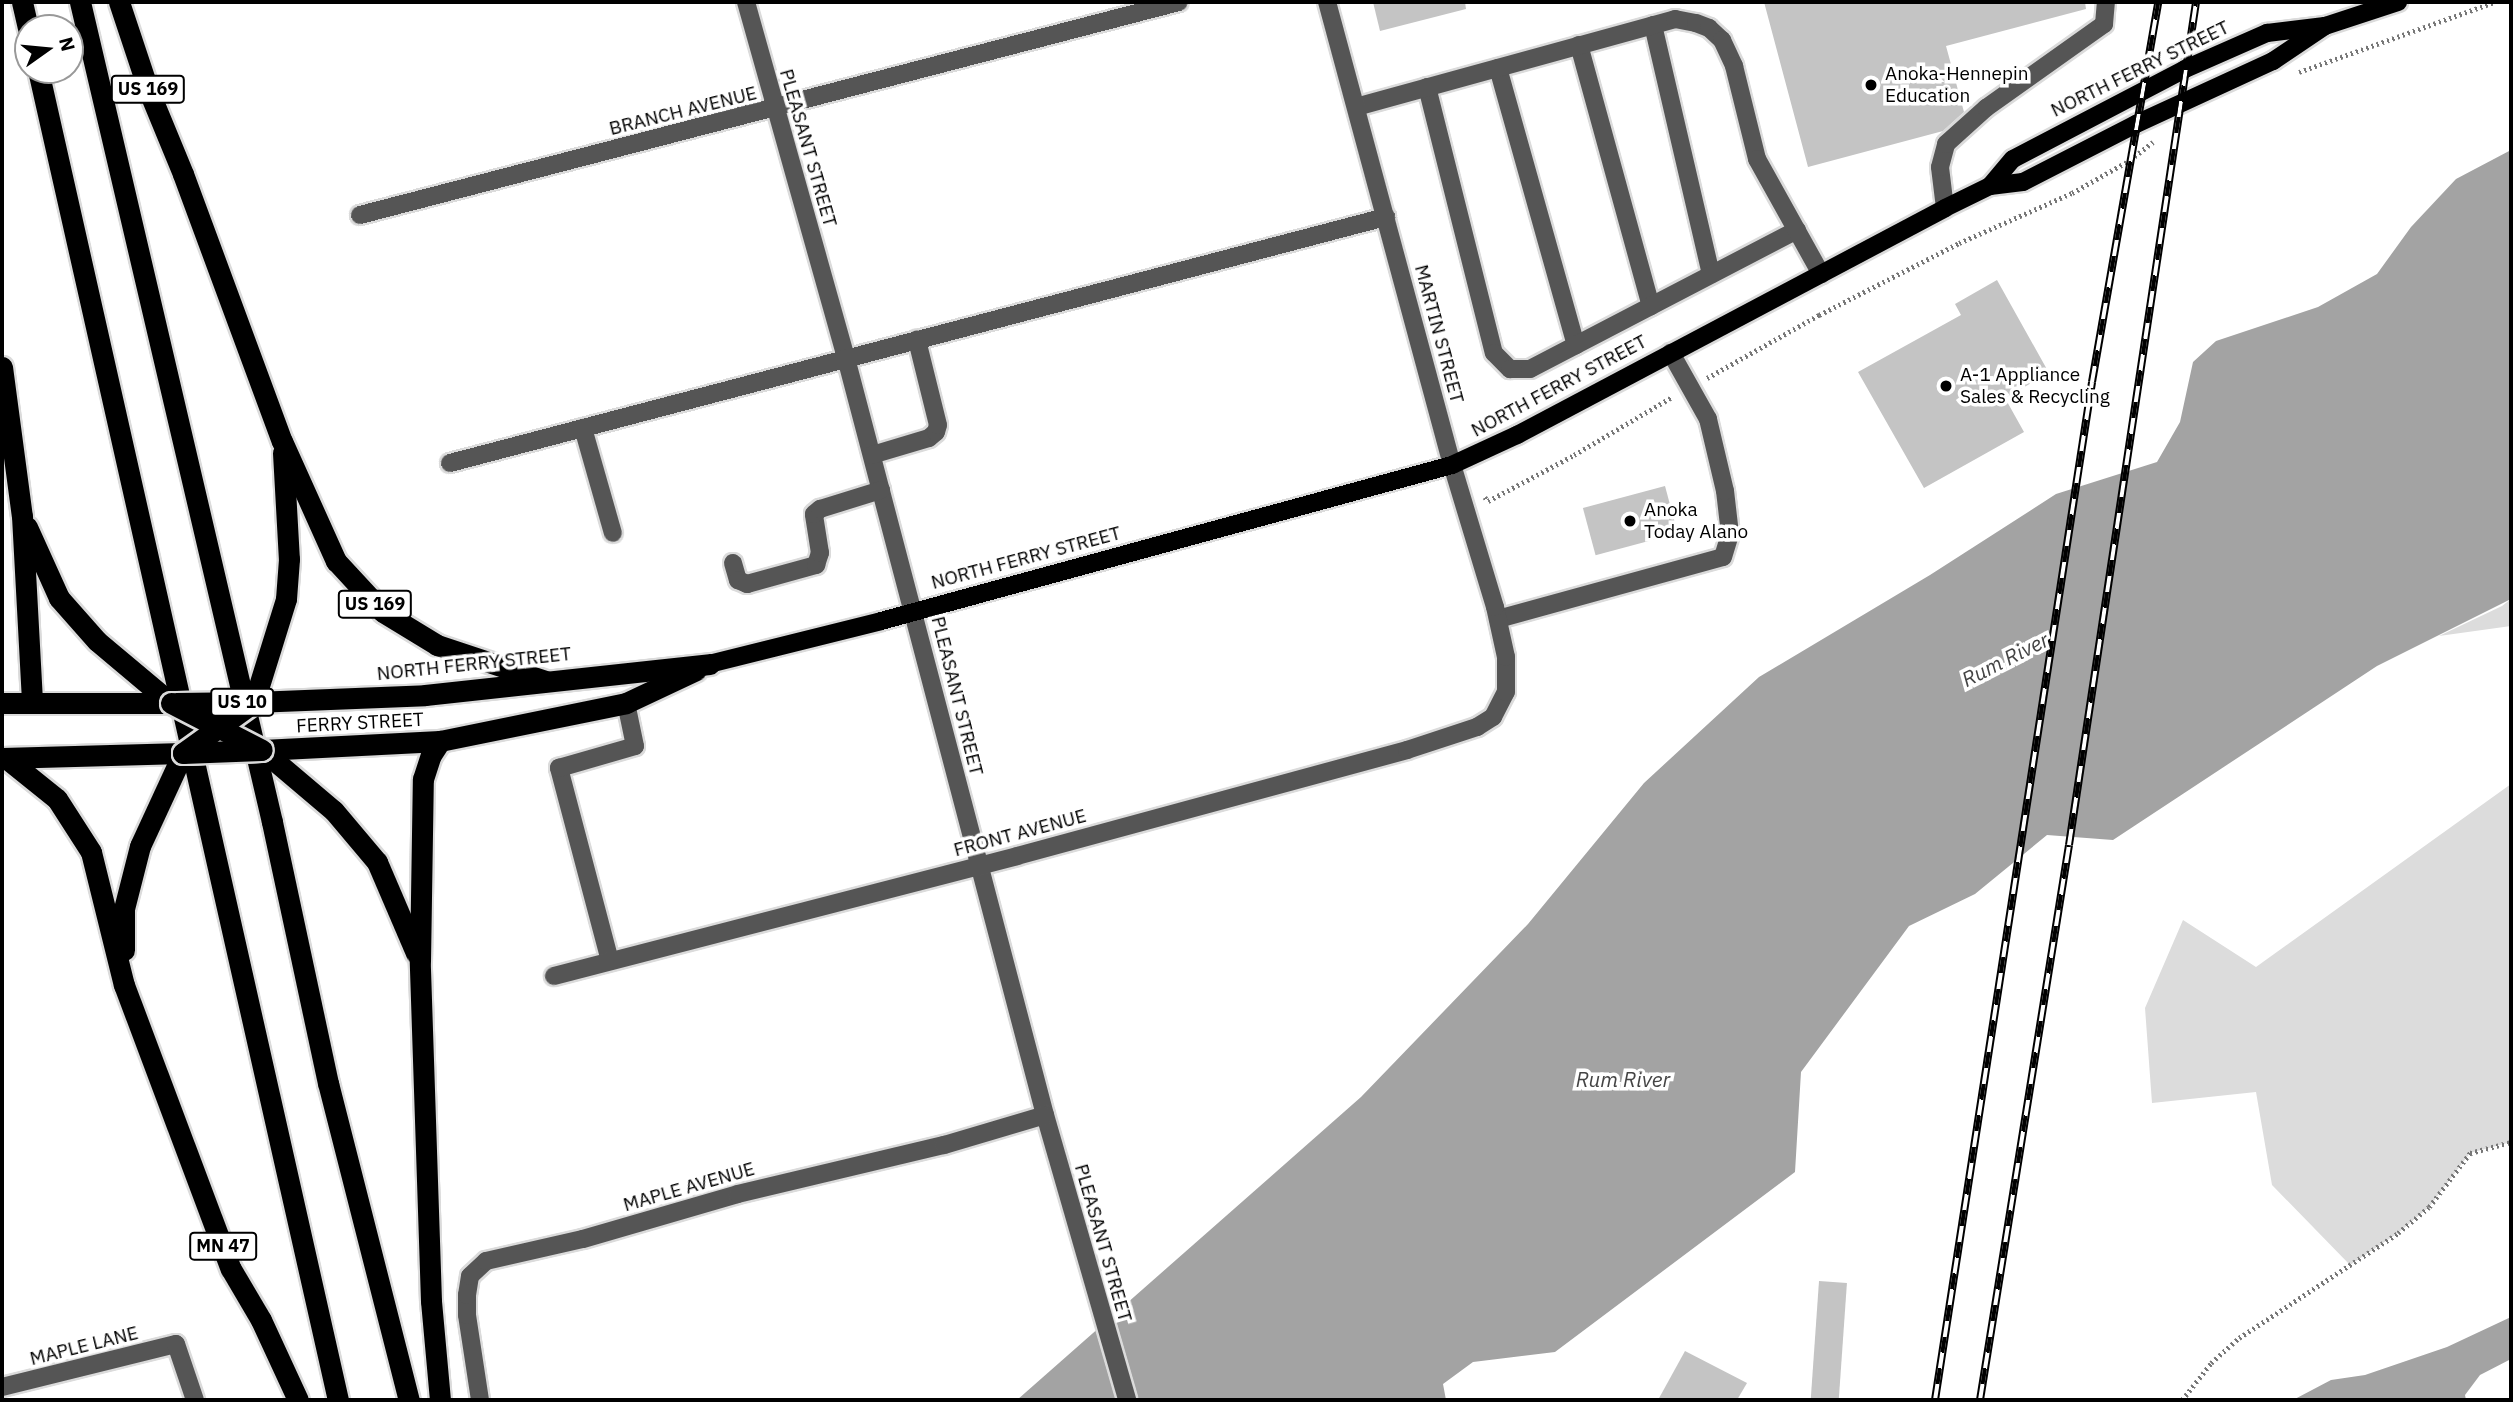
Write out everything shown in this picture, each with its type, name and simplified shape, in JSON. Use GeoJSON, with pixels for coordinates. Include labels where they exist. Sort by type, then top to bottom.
{"type":"FeatureCollection","features":[{"type":"Feature","properties":{"kind":"highway","name":"US 10"},"geometry":{"type":"LineString","coordinates":[[80,2],[272,822],[328,1083],[409,1400]]}},
{"type":"Feature","properties":{"kind":"highway","name":"US 169"},"geometry":{"type":"LineString","coordinates":[[119,2],[148,89],[183,174],[282,441],[336,561],[383,612],[437,645],[547,681]]}},
{"type":"Feature","properties":{"kind":"highway","name":"US 10"},"geometry":{"type":"LineString","coordinates":[[41,84],[338,1400]]}},
{"type":"Feature","properties":{"kind":"highway"},"geometry":{"type":"LineString","coordinates":[[2,368],[22,516],[32,702]]}},
{"type":"Feature","properties":{"kind":"highway"},"geometry":{"type":"LineString","coordinates":[[124,985],[124,909],[140,846],[183,754],[254,702],[286,599],[289,559],[282,441]]}},
{"type":"Feature","properties":{"kind":"highway"},"geometry":{"type":"LineString","coordinates":[[22,516],[59,598],[97,641],[172,703],[262,750],[334,811],[377,862],[420,961]]}},
{"type":"Feature","properties":{"kind":"highway","name":"NORTH FERRY STREET"},"geometry":{"type":"LineString","coordinates":[[2,703],[254,702],[425,695],[709,664]]}},
{"type":"Feature","properties":{"kind":"highway","name":"FERRY STREET"},"geometry":{"type":"LineString","coordinates":[[4,758],[327,749],[440,741],[626,704],[709,664]]}},
{"type":"Feature","properties":{"kind":"highway"},"geometry":{"type":"LineString","coordinates":[[440,741],[431,755],[423,779],[420,961],[431,1301],[440,1400]]}},
{"type":"Feature","properties":{"kind":"highway","name":"MN 47"},"geometry":{"type":"LineString","coordinates":[[4,758],[57,799],[91,852],[124,985],[232,1269],[261,1320],[299,1400]]}},
{"type":"Feature","properties":{"kind":"main road","name":"NORTH FERRY STREET"},"geometry":{"type":"LineString","coordinates":[[1990,186],[2013,159],[2142,89],[2266,33],[2325,26],[2398,2]]}},
{"type":"Feature","properties":{"kind":"main road","name":"NORTH FERRY STREET"},"geometry":{"type":"LineString","coordinates":[[709,664],[914,612],[1452,465],[1498,444],[1945,208],[1990,186],[2023,181],[2136,124],[2273,61],[2325,26]]}},
{"type":"Feature","properties":{"kind":"street","name":"PLEASANT STREET"},"geometry":{"type":"LineString","coordinates":[[746,2],[846,358],[1045,1115],[1127,1400]]}},
{"type":"Feature","properties":{"kind":"street","name":"MARTIN STREET"},"geometry":{"type":"LineString","coordinates":[[1327,2],[1452,465],[1498,619],[1506,657],[1506,692],[1493,717]]}},
{"type":"Feature","properties":{"kind":"street"},"geometry":{"type":"LineString","coordinates":[[1945,208],[1940,167],[1947,145],[1986,108],[2104,24],[2106,2]]}},
{"type":"Feature","properties":{"kind":"street","name":"BRANCH AVENUE"},"geometry":{"type":"LineString","coordinates":[[360,215],[774,109],[1169,3]]}},
{"type":"Feature","properties":{"kind":"street"},"geometry":{"type":"LineString","coordinates":[[1356,107],[1675,19],[1696,23],[1709,28],[1722,40],[1734,66],[1757,159],[1821,274]]}},
{"type":"Feature","properties":{"kind":"street"},"geometry":{"type":"LineString","coordinates":[[1653,25],[1712,274]]}},
{"type":"Feature","properties":{"kind":"street"},"geometry":{"type":"LineString","coordinates":[[1579,46],[1651,306]]}},
{"type":"Feature","properties":{"kind":"street"},"geometry":{"type":"LineString","coordinates":[[1498,68],[1576,345]]}},
{"type":"Feature","properties":{"kind":"street"},"geometry":{"type":"LineString","coordinates":[[1427,88],[1493,353],[1510,369],[1530,369],[1797,230]]}},
{"type":"Feature","properties":{"kind":"street"},"geometry":{"type":"LineString","coordinates":[[450,463],[1387,217]]}},
{"type":"Feature","properties":{"kind":"street"},"geometry":{"type":"LineString","coordinates":[[872,455],[929,438],[936,432],[938,425],[917,340]]}},
{"type":"Feature","properties":{"kind":"street"},"geometry":{"type":"LineString","coordinates":[[1498,619],[1723,556],[1730,534],[1725,491],[1708,419],[1671,353]]}},
{"type":"Feature","properties":{"kind":"street"},"geometry":{"type":"LineString","coordinates":[[583,428],[613,533]]}},
{"type":"Feature","properties":{"kind":"street"},"geometry":{"type":"LineString","coordinates":[[733,563],[738,580],[747,584],[816,565],[820,553],[814,514],[820,509],[881,490]]}},
{"type":"Feature","properties":{"kind":"street"},"geometry":{"type":"LineString","coordinates":[[610,961],[559,768],[635,746],[626,704]]}},
{"type":"Feature","properties":{"kind":"street","name":"FRONT AVENUE"},"geometry":{"type":"LineString","coordinates":[[554,976],[979,866],[1407,750],[1478,727],[1493,717]]}},
{"type":"Feature","properties":{"kind":"street","name":"MAPLE AVENUE"},"geometry":{"type":"LineString","coordinates":[[480,1400],[467,1315],[467,1295],[470,1276],[485,1261],[583,1239],[738,1194],[944,1145],[1045,1115]]}},
{"type":"Feature","properties":{"kind":"street","name":"MAPLE LANE"},"geometry":{"type":"LineString","coordinates":[[2,1388],[176,1345],[195,1400]]}},
{"type":"Feature","properties":{"kind":"path"},"geometry":{"type":"LineString","coordinates":[[2287,76],[2402,32],[2495,2]]}},
{"type":"Feature","properties":{"kind":"path"},"geometry":{"type":"LineString","coordinates":[[1479,492],[1488,501],[1633,422],[1690,386],[1959,243],[2073,193],[2130,160],[2158,138]]}},
{"type":"Feature","properties":{"kind":"path"},"geometry":{"type":"LineString","coordinates":[[2182,1400],[2211,1363],[2239,1338],[2398,1233],[2429,1207],[2470,1153],[2511,1142]]}},
{"type":"Feature","properties":{"kind":"shaded area"},"geometry":{"type":"Polygon","coordinates":[[[2511,599],[2511,626],[2439,636],[2502,606],[2511,599]]]}},
{"type":"Feature","properties":{"kind":"shaded area"},"geometry":{"type":"Polygon","coordinates":[[[2511,784],[2511,1142],[2470,1153],[2429,1207],[2398,1233],[2350,1265],[2272,1185],[2256,1092],[2152,1103],[2145,1008],[2183,920],[2256,967],[2511,784]]]}},
{"type":"Feature","properties":{"kind":"water","name":"Rum River"},"geometry":{"type":"Polygon","coordinates":[[[2511,150],[2511,599],[2377,666],[2113,840],[2047,835],[1975,894],[1909,926],[1801,1072],[1795,1172],[1555,1352],[1473,1362],[1443,1384],[1446,1400],[1017,1400],[1361,1097],[1528,924],[1644,783],[1759,677],[1930,575],[2056,494],[2157,462],[2180,422],[2193,362],[2216,341],[2318,307],[2377,274],[2411,227],[2456,179],[2511,150]]]}},
{"type":"Feature","properties":{"kind":"water"},"geometry":{"type":"Polygon","coordinates":[[[2511,1317],[2511,1359],[2480,1375],[2465,1395],[2466,1400],[2293,1400],[2331,1380],[2365,1375],[2447,1347],[2511,1317]]]}},
{"type":"Feature","properties":{"kind":"building"},"geometry":{"type":"Polygon","coordinates":[[[1373,2],[1465,2],[1466,9],[1380,31],[1373,2]]]}},
{"type":"Feature","properties":{"kind":"building","name":"Anoka-Hennepin Education"},"geometry":{"type":"Polygon","coordinates":[[[1764,2],[2085,2],[2086,9],[1946,46],[1964,112],[1943,131],[1808,167],[1764,2]]]}},
{"type":"Feature","properties":{"kind":"building","name":"A-1 Appliance Sales & Recycling"},"geometry":{"type":"Polygon","coordinates":[[[1997,280],[2049,373],[2005,398],[2024,432],[1924,488],[1858,372],[1961,315],[1955,304],[1997,280]]]}},
{"type":"Feature","properties":{"kind":"building","name":"Anoka Today Alano"},"geometry":{"type":"Polygon","coordinates":[[[1665,486],[1678,533],[1596,555],[1583,508],[1665,486]]]}},
{"type":"Feature","properties":{"kind":"building"},"geometry":{"type":"Polygon","coordinates":[[[1819,1281],[1847,1283],[1839,1400],[1811,1400],[1819,1281]]]}},
{"type":"Feature","properties":{"kind":"building"},"geometry":{"type":"Polygon","coordinates":[[[1685,1351],[1747,1383],[1737,1400],[1658,1400],[1685,1351]]]}},
{"type":"Feature","properties":{"kind":"railway"},"geometry":{"type":"LineString","coordinates":[[1935,1400],[2092,382],[2158,2]]}},
{"type":"Feature","properties":{"kind":"railway"},"geometry":{"type":"LineString","coordinates":[[1980,1400],[2069,845],[2196,2]]}},
{"type":"Feature","properties":{"kind":"place","name":"Anoka-Hennepin Education"},"geometry":{"type":"Point","coordinates":[1871,85]}},
{"type":"Feature","properties":{"kind":"place","name":"A-1 Appliance Sales & Recycling"},"geometry":{"type":"Point","coordinates":[1946,386]}},
{"type":"Feature","properties":{"kind":"place","name":"Anoka Today Alano"},"geometry":{"type":"Point","coordinates":[1630,521]}}]}
